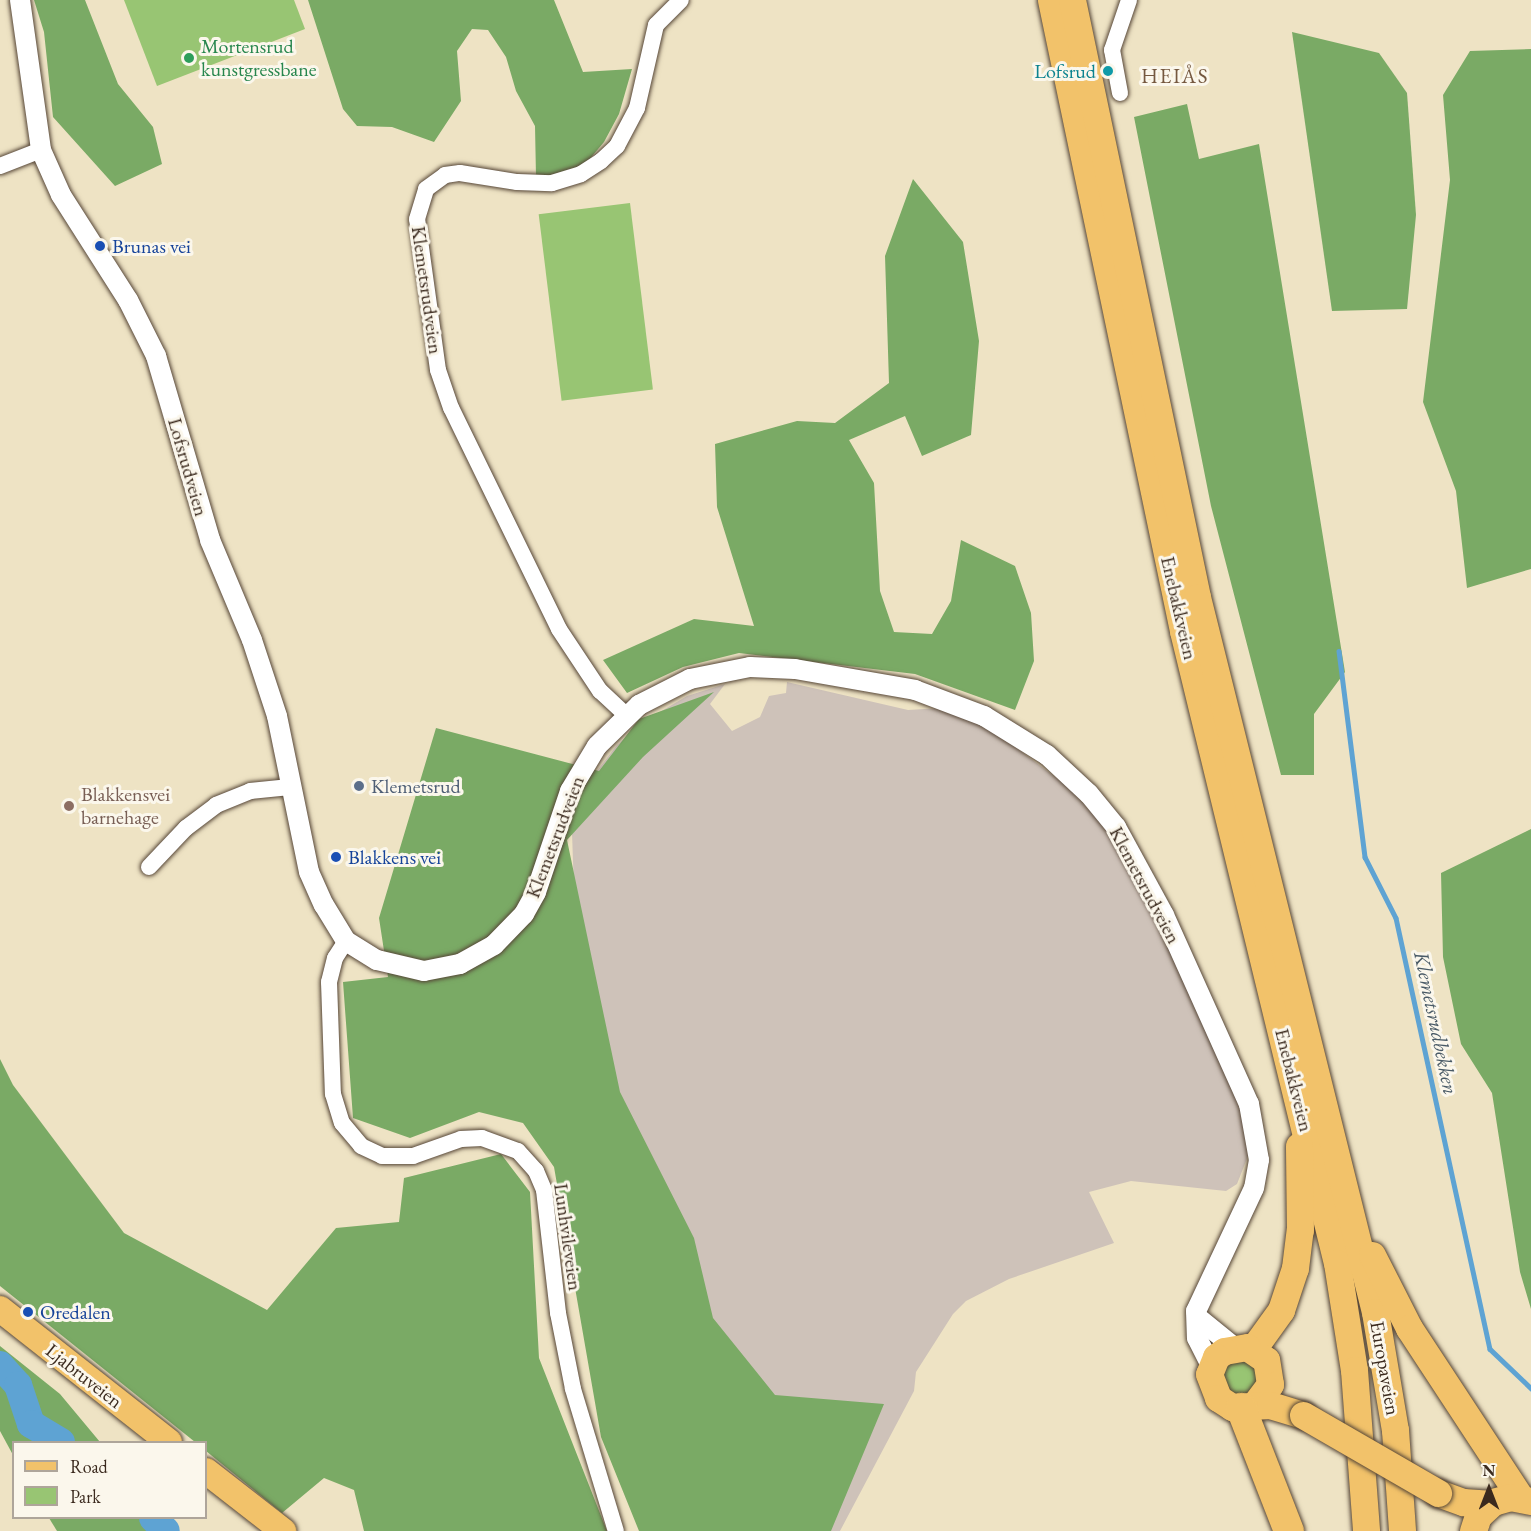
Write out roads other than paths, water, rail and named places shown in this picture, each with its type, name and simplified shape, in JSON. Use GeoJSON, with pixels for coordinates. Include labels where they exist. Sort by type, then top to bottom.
{"type":"FeatureCollection","features":[{"type":"Feature","properties":{"kind":"highway","name":"Enebakkveien"},"geometry":{"type":"LineString","coordinates":[[1051,0],[1170,573],[1298,1095],[1338,1210]]}},
{"type":"Feature","properties":{"kind":"highway","name":"Enebakkveien"},"geometry":{"type":"LineString","coordinates":[[1072,0],[1195,586],[1338,1210]]}},
{"type":"Feature","properties":{"kind":"highway"},"geometry":{"type":"LineString","coordinates":[[1298,1095],[1300,1212],[1295,1268],[1277,1318],[1243,1348],[1216,1357],[1211,1366],[1212,1391],[1224,1404],[1300,1413]]}},
{"type":"Feature","properties":{"kind":"highway"},"geometry":{"type":"LineString","coordinates":[[1338,1210],[1409,1328],[1525,1499]]}},
{"type":"Feature","properties":{"kind":"highway","name":"Europaveien"},"geometry":{"type":"LineString","coordinates":[[1338,1210],[1354,1370],[1366,1531]]}},
{"type":"Feature","properties":{"kind":"highway","name":"Europaveien"},"geometry":{"type":"LineString","coordinates":[[1338,1210],[1391,1400],[1402,1531]]}},
{"type":"Feature","properties":{"kind":"highway"},"geometry":{"type":"LineString","coordinates":[[1243,1348],[1266,1360],[1271,1375],[1300,1413],[1439,1494],[1471,1531],[1489,1504],[1501,1498],[1525,1499]]}},
{"type":"Feature","properties":{"kind":"highway"},"geometry":{"type":"LineString","coordinates":[[1248,1406],[1267,1392],[1271,1375]]}},
{"type":"Feature","properties":{"kind":"highway"},"geometry":{"type":"LineString","coordinates":[[1248,1406],[1289,1531]]}},
{"type":"Feature","properties":{"kind":"highway"},"geometry":{"type":"LineString","coordinates":[[1439,1494],[1489,1504]]}},
{"type":"Feature","properties":{"kind":"main road","name":"Ljabruveien"},"geometry":{"type":"LineString","coordinates":[[0,1309],[166,1441]]}},
{"type":"Feature","properties":{"kind":"main road"},"geometry":{"type":"LineString","coordinates":[[207,1472],[283,1531]]}},
{"type":"Feature","properties":{"kind":"street","name":"Lofsrudveien"},"geometry":{"type":"LineString","coordinates":[[20,0],[41,150],[62,195],[128,300],[156,356],[210,540],[252,640],[277,716],[309,872],[324,905],[346,941]]}},
{"type":"Feature","properties":{"kind":"street","name":"Klemetsrudveien"},"geometry":{"type":"LineString","coordinates":[[626,715],[600,691],[559,630],[451,408],[438,370],[417,219],[426,189],[445,175],[460,173],[552,183],[581,174],[601,161],[617,146],[637,108],[656,25],[681,0]]}},
{"type":"Feature","properties":{"kind":"street"},"geometry":{"type":"LineString","coordinates":[[1120,93],[1113,43],[1129,0]]}},
{"type":"Feature","properties":{"kind":"street"},"geometry":{"type":"LineString","coordinates":[[0,166],[41,150]]}},
{"type":"Feature","properties":{"kind":"street","name":"Klemetsrudveien"},"geometry":{"type":"LineString","coordinates":[[346,941],[377,960],[424,971],[460,964],[494,945],[524,914],[536,892],[577,777],[597,746],[626,715],[671,687],[726,670],[769,667],[845,676],[915,690],[984,716],[1047,755],[1089,794],[1127,844],[1151,889],[1232,1064],[1254,1122],[1258,1160],[1254,1188],[1201,1295],[1197,1317],[1197,1338],[1211,1366]]}},
{"type":"Feature","properties":{"kind":"street"},"geometry":{"type":"LineString","coordinates":[[149,867],[186,828],[216,805],[250,791],[290,787]]}},
{"type":"Feature","properties":{"kind":"street","name":"Lunhvileveien"},"geometry":{"type":"LineString","coordinates":[[346,941],[335,958],[329,982],[333,1094],[342,1123],[361,1146],[382,1156],[413,1156],[461,1139],[482,1138],[518,1151],[536,1170],[544,1190],[558,1313],[573,1389],[616,1531]]}},
{"type":"Feature","properties":{"kind":"street"},"geometry":{"type":"LineString","coordinates":[[1197,1317],[1243,1348]]}},
{"type":"Feature","properties":{"kind":"waterway","name":"Klemetsrudbekken"},"geometry":{"type":"LineString","coordinates":[[1339,651],[1365,857],[1396,918],[1490,1349],[1531,1388]]}},
{"type":"Feature","properties":{"kind":"waterway"},"geometry":{"type":"LineString","coordinates":[[0,1365],[18,1385],[31,1424],[59,1441]]}},
{"type":"Feature","properties":{"kind":"waterway"},"geometry":{"type":"LineString","coordinates":[[154,1519],[166,1531]]}},
{"type":"Feature","properties":{"kind":"place","name":"Mortensrud kunstgressbane"},"geometry":{"type":"Point","coordinates":[189,58]}},
{"type":"Feature","properties":{"kind":"place","name":"Lofsrud"},"geometry":{"type":"Point","coordinates":[1108,71]}},
{"type":"Feature","properties":{"kind":"place","name":"Brunas vei"},"geometry":{"type":"Point","coordinates":[100,246]}},
{"type":"Feature","properties":{"kind":"place","name":"Klemetsrud"},"geometry":{"type":"Point","coordinates":[359,786]}},
{"type":"Feature","properties":{"kind":"place","name":"Blakkensvei barnehage"},"geometry":{"type":"Point","coordinates":[69,806]}},
{"type":"Feature","properties":{"kind":"place","name":"Blakkens vei"},"geometry":{"type":"Point","coordinates":[336,857]}},
{"type":"Feature","properties":{"kind":"place","name":"Oredalen"},"geometry":{"type":"Point","coordinates":[28,1312]}},
{"type":"Feature","properties":{"kind":"district","name":"HEIÅS"},"geometry":{"type":"Point","coordinates":[1175,76]}}]}
